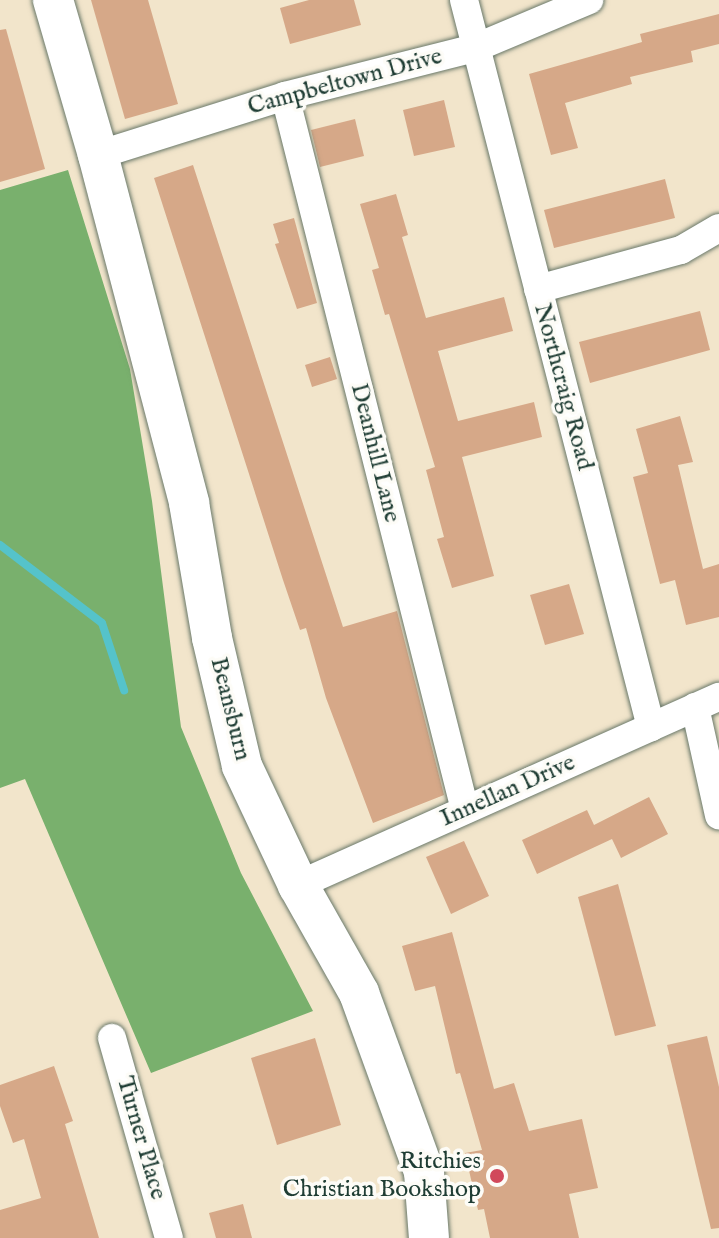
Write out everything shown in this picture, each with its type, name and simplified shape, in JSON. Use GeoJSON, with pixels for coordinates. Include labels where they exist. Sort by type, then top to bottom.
{"type":"FeatureCollection","features":[{"type":"Feature","properties":{"kind":"main road","name":"Beansburn"},"geometry":{"type":"LineString","coordinates":[[53,0],[98,155],[189,503],[212,638],[242,766],[298,885],[359,993],[424,1172],[429,1238]]}},
{"type":"Feature","properties":{"kind":"street","name":"Northcraig Road"},"geometry":{"type":"LineString","coordinates":[[464,0],[651,727]]}},
{"type":"Feature","properties":{"kind":"street","name":"Campbeltown Drive"},"geometry":{"type":"LineString","coordinates":[[98,155],[285,96],[475,48],[589,0]]}},
{"type":"Feature","properties":{"kind":"street","name":"Deanhill Lane"},"geometry":{"type":"LineString","coordinates":[[285,96],[465,810]]}},
{"type":"Feature","properties":{"kind":"street"},"geometry":{"type":"LineString","coordinates":[[538,289],[681,250],[719,228]]}},
{"type":"Feature","properties":{"kind":"street"},"geometry":{"type":"LineString","coordinates":[[707,702],[719,815]]}},
{"type":"Feature","properties":{"kind":"street","name":"Innellan Drive"},"geometry":{"type":"LineString","coordinates":[[298,885],[707,702]]}},
{"type":"Feature","properties":{"kind":"street","name":"Turner Place"},"geometry":{"type":"LineString","coordinates":[[112,1038],[169,1238]]}},
{"type":"Feature","properties":{"kind":"green space"},"geometry":{"type":"Polygon","coordinates":[[[68,170],[130,369],[152,501],[181,727],[241,873],[313,1011],[151,1073],[25,779],[0,788],[0,190],[68,170]]]}},
{"type":"Feature","properties":{"kind":"building"},"geometry":{"type":"Polygon","coordinates":[[[91,0],[148,0],[178,104],[125,119],[91,0]]]}},
{"type":"Feature","properties":{"kind":"building"},"geometry":{"type":"Polygon","coordinates":[[[309,0],[354,0],[361,25],[290,44],[280,8],[309,0]]]}},
{"type":"Feature","properties":{"kind":"building"},"geometry":{"type":"Polygon","coordinates":[[[719,14],[719,44],[691,51],[693,62],[630,77],[632,84],[565,103],[578,148],[551,155],[529,74],[642,42],[640,34],[719,14]]]}},
{"type":"Feature","properties":{"kind":"building"},"geometry":{"type":"Polygon","coordinates":[[[6,29],[45,169],[0,182],[0,30],[6,29]]]}},
{"type":"Feature","properties":{"kind":"building"},"geometry":{"type":"Polygon","coordinates":[[[444,100],[455,147],[414,156],[403,110],[444,100]]]}},
{"type":"Feature","properties":{"kind":"building"},"geometry":{"type":"Polygon","coordinates":[[[355,119],[364,156],[320,167],[311,130],[355,119]]]}},
{"type":"Feature","properties":{"kind":"building"},"geometry":{"type":"Polygon","coordinates":[[[193,165],[343,627],[397,611],[444,795],[373,823],[326,698],[306,628],[300,630],[283,580],[154,178],[193,165]]]}},
{"type":"Feature","properties":{"kind":"building"},"geometry":{"type":"Polygon","coordinates":[[[665,179],[675,218],[554,248],[544,210],[665,179]]]}},
{"type":"Feature","properties":{"kind":"building"},"geometry":{"type":"Polygon","coordinates":[[[396,194],[408,235],[402,237],[426,318],[504,297],[513,331],[438,351],[458,421],[534,402],[542,437],[462,457],[494,576],[452,588],[437,539],[444,537],[426,470],[435,467],[389,314],[385,315],[372,270],[379,268],[360,204],[396,194]]]}},
{"type":"Feature","properties":{"kind":"building"},"geometry":{"type":"Polygon","coordinates":[[[294,218],[317,303],[297,309],[275,244],[279,243],[273,224],[294,218]]]}},
{"type":"Feature","properties":{"kind":"building"},"geometry":{"type":"Polygon","coordinates":[[[700,311],[710,350],[590,383],[579,342],[700,311]]]}},
{"type":"Feature","properties":{"kind":"building"},"geometry":{"type":"Polygon","coordinates":[[[330,357],[337,379],[312,387],[305,365],[330,357]]]}},
{"type":"Feature","properties":{"kind":"building"},"geometry":{"type":"Polygon","coordinates":[[[680,416],[693,462],[678,465],[703,569],[719,564],[719,617],[686,625],[675,580],[660,584],[633,477],[648,473],[636,429],[680,416]]]}},
{"type":"Feature","properties":{"kind":"building"},"geometry":{"type":"Polygon","coordinates":[[[569,584],[584,634],[545,645],[530,595],[569,584]]]}},
{"type":"Feature","properties":{"kind":"building"},"geometry":{"type":"Polygon","coordinates":[[[649,797],[668,834],[621,858],[612,839],[537,874],[522,840],[587,810],[594,825],[649,797]]]}},
{"type":"Feature","properties":{"kind":"building"},"geometry":{"type":"Polygon","coordinates":[[[464,841],[489,896],[451,914],[426,857],[464,841]]]}},
{"type":"Feature","properties":{"kind":"building"},"geometry":{"type":"Polygon","coordinates":[[[618,884],[656,1026],[615,1036],[578,897],[618,884]]]}},
{"type":"Feature","properties":{"kind":"building"},"geometry":{"type":"Polygon","coordinates":[[[452,932],[494,1089],[514,1083],[529,1131],[582,1119],[598,1188],[569,1194],[579,1238],[490,1238],[484,1209],[478,1210],[465,1153],[482,1150],[460,1073],[456,1074],[435,986],[415,991],[402,946],[452,932]]]}},
{"type":"Feature","properties":{"kind":"building"},"geometry":{"type":"Polygon","coordinates":[[[707,1036],[719,1087],[719,1228],[711,1229],[667,1045],[707,1036]]]}},
{"type":"Feature","properties":{"kind":"building"},"geometry":{"type":"Polygon","coordinates":[[[315,1038],[341,1125],[277,1145],[251,1058],[315,1038]]]}},
{"type":"Feature","properties":{"kind":"building"},"geometry":{"type":"Polygon","coordinates":[[[54,1066],[73,1121],[65,1124],[99,1238],[0,1238],[0,1210],[41,1198],[24,1139],[13,1143],[0,1106],[0,1085],[54,1066]]]}},
{"type":"Feature","properties":{"kind":"building"},"geometry":{"type":"Polygon","coordinates":[[[243,1204],[252,1238],[216,1238],[209,1213],[243,1204]]]}},
{"type":"Feature","properties":{"kind":"waterway"},"geometry":{"type":"LineString","coordinates":[[0,545],[102,623],[124,690]]}},
{"type":"Feature","properties":{"kind":"place","name":"Ritchies Christian Bookshop"},"geometry":{"type":"Point","coordinates":[497,1176]}}]}
